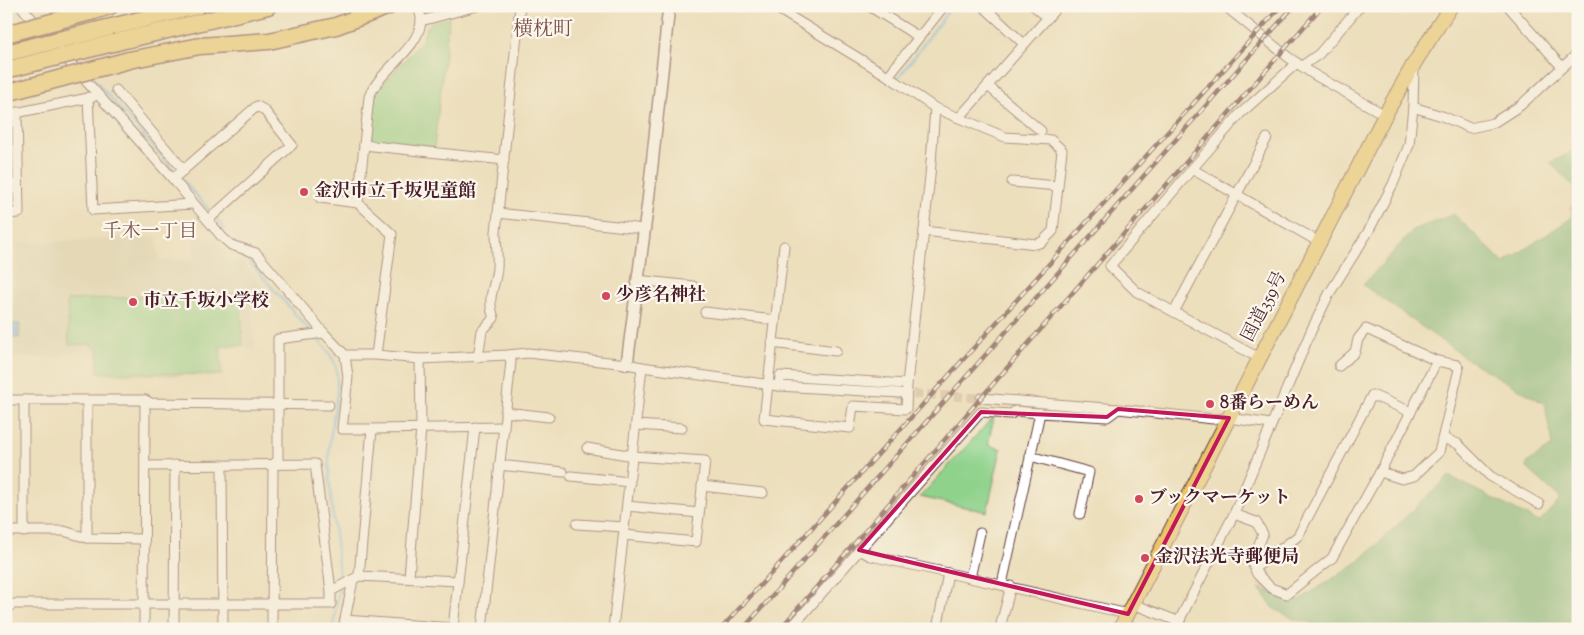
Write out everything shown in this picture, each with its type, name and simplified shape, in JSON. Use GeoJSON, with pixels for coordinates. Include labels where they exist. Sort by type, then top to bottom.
{"type":"FeatureCollection","features":[{"type":"Feature","properties":{"kind":"highway"},"geometry":{"type":"LineString","coordinates":[[6,34],[110,6]]}},
{"type":"Feature","properties":{"kind":"highway"},"geometry":{"type":"LineString","coordinates":[[6,53],[197,6]]}},
{"type":"Feature","properties":{"kind":"highway"},"geometry":{"type":"LineString","coordinates":[[6,70],[268,6]]}},
{"type":"Feature","properties":{"kind":"highway"},"geometry":{"type":"LineString","coordinates":[[6,93],[129,60],[200,46],[269,41],[336,26],[389,6]]}},
{"type":"Feature","properties":{"kind":"highway","name":"国道359号"},"geometry":{"type":"LineString","coordinates":[[1120,629],[1385,115],[1414,62],[1451,6]]}},
{"type":"Feature","properties":{"kind":"street"},"geometry":{"type":"LineString","coordinates":[[21,6],[98,96],[179,175]]}},
{"type":"Feature","properties":{"kind":"street"},"geometry":{"type":"LineString","coordinates":[[358,203],[368,97],[374,85],[414,42],[421,21],[418,6]]}},
{"type":"Feature","properties":{"kind":"street"},"geometry":{"type":"LineString","coordinates":[[421,21],[477,6]]}},
{"type":"Feature","properties":{"kind":"street"},"geometry":{"type":"LineString","coordinates":[[478,357],[482,331],[494,318],[490,308],[491,289],[497,268],[496,232],[520,6]]}},
{"type":"Feature","properties":{"kind":"street"},"geometry":{"type":"LineString","coordinates":[[627,364],[669,6]]}},
{"type":"Feature","properties":{"kind":"street"},"geometry":{"type":"LineString","coordinates":[[773,6],[888,76],[935,108],[1005,137],[1051,140],[1062,150],[1053,230],[1042,242],[1036,244],[924,231]]}},
{"type":"Feature","properties":{"kind":"street"},"geometry":{"type":"LineString","coordinates":[[869,6],[919,37]]}},
{"type":"Feature","properties":{"kind":"street"},"geometry":{"type":"LineString","coordinates":[[888,76],[944,6]]}},
{"type":"Feature","properties":{"kind":"street"},"geometry":{"type":"LineString","coordinates":[[1034,6],[1048,18]]}},
{"type":"Feature","properties":{"kind":"street"},"geometry":{"type":"LineString","coordinates":[[959,118],[1058,6]]}},
{"type":"Feature","properties":{"kind":"street"},"geometry":{"type":"LineString","coordinates":[[1225,6],[1257,34],[1299,64],[1385,115]]}},
{"type":"Feature","properties":{"kind":"street"},"geometry":{"type":"LineString","coordinates":[[1259,358],[1137,292],[1110,266],[1240,114],[1299,64],[1319,54],[1360,6]]}},
{"type":"Feature","properties":{"kind":"street"},"geometry":{"type":"LineString","coordinates":[[1508,6],[1562,67]]}},
{"type":"Feature","properties":{"kind":"street"},"geometry":{"type":"LineString","coordinates":[[985,8],[1024,44]]}},
{"type":"Feature","properties":{"kind":"street"},"geometry":{"type":"LineString","coordinates":[[1413,107],[1442,116],[1470,128],[1493,123],[1521,105],[1578,53]]}},
{"type":"Feature","properties":{"kind":"street"},"geometry":{"type":"LineString","coordinates":[[859,550],[870,556],[948,574],[1131,609],[1179,625],[1234,514],[1311,331],[1329,294],[1368,232],[1393,184],[1409,145],[1413,107],[1414,62]]}},
{"type":"Feature","properties":{"kind":"street"},"geometry":{"type":"LineString","coordinates":[[988,86],[1040,131]]}},
{"type":"Feature","properties":{"kind":"street"},"geometry":{"type":"LineString","coordinates":[[116,90],[179,175],[193,204],[212,216],[222,237],[231,245],[256,253],[317,334],[345,355],[376,354],[420,359],[508,356],[528,353],[627,364],[768,385],[900,393]]}},
{"type":"Feature","properties":{"kind":"street"},"geometry":{"type":"LineString","coordinates":[[6,115],[98,96]]}},
{"type":"Feature","properties":{"kind":"street"},"geometry":{"type":"LineString","coordinates":[[88,97],[93,210],[193,204]]}},
{"type":"Feature","properties":{"kind":"street"},"geometry":{"type":"LineString","coordinates":[[179,175],[257,106],[264,110],[292,145],[212,216]]}},
{"type":"Feature","properties":{"kind":"street"},"geometry":{"type":"LineString","coordinates":[[784,246],[764,419],[850,428],[853,406],[906,409],[935,108]]}},
{"type":"Feature","properties":{"kind":"street"},"geometry":{"type":"LineString","coordinates":[[6,214],[19,213],[17,112]]}},
{"type":"Feature","properties":{"kind":"street"},"geometry":{"type":"LineString","coordinates":[[1174,312],[1267,138]]}},
{"type":"Feature","properties":{"kind":"street"},"geometry":{"type":"LineString","coordinates":[[364,145],[504,160]]}},
{"type":"Feature","properties":{"kind":"street"},"geometry":{"type":"LineString","coordinates":[[1192,169],[1320,242]]}},
{"type":"Feature","properties":{"kind":"street"},"geometry":{"type":"LineString","coordinates":[[1012,182],[1058,186]]}},
{"type":"Feature","properties":{"kind":"street"},"geometry":{"type":"LineString","coordinates":[[320,198],[358,203],[392,234],[376,354]]}},
{"type":"Feature","properties":{"kind":"street"},"geometry":{"type":"LineString","coordinates":[[498,212],[644,228]]}},
{"type":"Feature","properties":{"kind":"street"},"geometry":{"type":"LineString","coordinates":[[637,280],[693,286]]}},
{"type":"Feature","properties":{"kind":"street"},"geometry":{"type":"LineString","coordinates":[[705,312],[775,320]]}},
{"type":"Feature","properties":{"kind":"street"},"geometry":{"type":"LineString","coordinates":[[1339,366],[1355,352],[1358,339],[1366,329],[1437,361],[1457,365],[1459,369],[1439,452],[1414,476],[1402,479],[1380,472]]}},
{"type":"Feature","properties":{"kind":"street"},"geometry":{"type":"LineString","coordinates":[[272,629],[273,465],[278,460],[278,338],[317,334]]}},
{"type":"Feature","properties":{"kind":"street"},"geometry":{"type":"LineString","coordinates":[[772,343],[836,351]]}},
{"type":"Feature","properties":{"kind":"street"},"geometry":{"type":"LineString","coordinates":[[345,355],[348,377],[342,429],[504,427]]}},
{"type":"Feature","properties":{"kind":"street"},"geometry":{"type":"LineString","coordinates":[[482,629],[511,361],[508,356]]}},
{"type":"Feature","properties":{"kind":"street"},"geometry":{"type":"LineString","coordinates":[[409,578],[421,428],[420,359]]}},
{"type":"Feature","properties":{"kind":"street"},"geometry":{"type":"LineString","coordinates":[[1234,514],[1256,522],[1263,534],[1252,562],[1257,574],[1271,588],[1287,594],[1332,558],[1380,472],[1437,361]]}},
{"type":"Feature","properties":{"kind":"street"},"geometry":{"type":"LineString","coordinates":[[613,629],[642,367]]}},
{"type":"Feature","properties":{"kind":"street"},"geometry":{"type":"LineString","coordinates":[[779,386],[780,376],[907,384]]}},
{"type":"Feature","properties":{"kind":"street"},"geometry":{"type":"LineString","coordinates":[[1255,568],[1298,536],[1372,395],[1411,412]]}},
{"type":"Feature","properties":{"kind":"street"},"geometry":{"type":"LineString","coordinates":[[981,398],[1213,419],[1228,418],[1272,424]]}},
{"type":"Feature","properties":{"kind":"street"},"geometry":{"type":"LineString","coordinates":[[6,400],[145,400],[151,404],[329,406]]}},
{"type":"Feature","properties":{"kind":"street"},"geometry":{"type":"LineString","coordinates":[[24,400],[24,532]]}},
{"type":"Feature","properties":{"kind":"street"},"geometry":{"type":"LineString","coordinates":[[87,400],[87,538]]}},
{"type":"Feature","properties":{"kind":"street"},"geometry":{"type":"LineString","coordinates":[[144,629],[145,400]]}},
{"type":"Feature","properties":{"kind":"street"},"geometry":{"type":"LineString","coordinates":[[790,629],[981,412],[1011,414],[1015,411],[1107,417],[1118,409]]}},
{"type":"Feature","properties":{"kind":"street"},"geometry":{"type":"LineString","coordinates":[[505,412],[549,417]]}},
{"type":"Feature","properties":{"kind":"street"},"geometry":{"type":"LineString","coordinates":[[1001,624],[1006,585],[1040,413]]}},
{"type":"Feature","properties":{"kind":"street"},"geometry":{"type":"LineString","coordinates":[[636,425],[682,428]]}},
{"type":"Feature","properties":{"kind":"street"},"geometry":{"type":"LineString","coordinates":[[372,429],[353,580],[344,625],[453,628],[475,427]]}},
{"type":"Feature","properties":{"kind":"street"},"geometry":{"type":"LineString","coordinates":[[1443,438],[1458,444],[1490,476],[1539,504]]}},
{"type":"Feature","properties":{"kind":"street"},"geometry":{"type":"LineString","coordinates":[[576,524],[696,542],[705,461],[632,456],[587,448]]}},
{"type":"Feature","properties":{"kind":"street"},"geometry":{"type":"LineString","coordinates":[[1030,456],[1089,472],[1080,514]]}},
{"type":"Feature","properties":{"kind":"street"},"geometry":{"type":"LineString","coordinates":[[6,608],[13,604],[331,604],[334,590],[315,464],[146,466]]}},
{"type":"Feature","properties":{"kind":"street"},"geometry":{"type":"LineString","coordinates":[[174,629],[175,465]]}},
{"type":"Feature","properties":{"kind":"street"},"geometry":{"type":"LineString","coordinates":[[222,466],[223,629]]}},
{"type":"Feature","properties":{"kind":"street"},"geometry":{"type":"LineString","coordinates":[[499,466],[630,482]]}},
{"type":"Feature","properties":{"kind":"street"},"geometry":{"type":"LineString","coordinates":[[702,486],[763,493]]}},
{"type":"Feature","properties":{"kind":"street"},"geometry":{"type":"LineString","coordinates":[[627,506],[699,513]]}},
{"type":"Feature","properties":{"kind":"street"},"geometry":{"type":"LineString","coordinates":[[6,531],[64,531],[87,538],[144,539]]}},
{"type":"Feature","properties":{"kind":"street"},"geometry":{"type":"LineString","coordinates":[[970,578],[980,533]]}},
{"type":"Feature","properties":{"kind":"street"},"geometry":{"type":"LineString","coordinates":[[937,629],[948,574]]}},
{"type":"Feature","properties":{"kind":"street"},"geometry":{"type":"LineString","coordinates":[[334,590],[353,580],[409,578],[458,581]]}},
{"type":"Feature","properties":{"kind":"highlighted area"},"geometry":{"type":"Polygon","coordinates":[[[1118,409],[1229,418],[1128,614],[859,550],[981,412],[1107,417],[1118,409]]]}},
{"type":"Feature","properties":{"kind":"shaded area","name":"市立千坂小学校"},"geometry":{"type":"Polygon","coordinates":[[[157,236],[159,261],[194,259],[193,237],[215,237],[225,250],[225,260],[229,263],[242,262],[264,288],[250,290],[255,347],[224,348],[224,377],[95,376],[96,353],[69,352],[63,358],[14,357],[15,346],[6,345],[6,315],[14,315],[14,272],[18,270],[16,244],[157,236]]]}},
{"type":"Feature","properties":{"kind":"green space"},"geometry":{"type":"Polygon","coordinates":[[[449,18],[434,147],[374,141],[371,139],[376,92],[422,41],[427,27],[432,22],[449,18]]]}},
{"type":"Feature","properties":{"kind":"green space"},"geometry":{"type":"Polygon","coordinates":[[[1578,148],[1578,629],[1337,629],[1294,619],[1274,609],[1259,588],[1298,601],[1359,561],[1449,476],[1539,522],[1561,499],[1526,467],[1528,462],[1552,446],[1545,404],[1470,361],[1363,285],[1413,230],[1454,214],[1504,263],[1571,218],[1574,187],[1550,163],[1578,148]]]}},
{"type":"Feature","properties":{"kind":"green space"},"geometry":{"type":"Polygon","coordinates":[[[240,293],[243,345],[220,346],[221,375],[99,372],[98,349],[90,344],[69,345],[67,300],[240,293]]]}},
{"type":"Feature","properties":{"kind":"green space"},"geometry":{"type":"Polygon","coordinates":[[[994,416],[988,445],[1001,449],[987,512],[920,497],[994,416]]]}},
{"type":"Feature","properties":{"kind":"water"},"geometry":{"type":"Polygon","coordinates":[[[6,324],[20,324],[19,338],[6,337],[6,324]]]}},
{"type":"Feature","properties":{"kind":"waterway"},"geometry":{"type":"LineString","coordinates":[[900,76],[952,6]]}},
{"type":"Feature","properties":{"kind":"waterway"},"geometry":{"type":"LineString","coordinates":[[95,80],[211,212]]}},
{"type":"Feature","properties":{"kind":"waterway"},"geometry":{"type":"LineString","coordinates":[[215,217],[225,229]]}},
{"type":"Feature","properties":{"kind":"waterway"},"geometry":{"type":"LineString","coordinates":[[248,260],[311,332]]}},
{"type":"Feature","properties":{"kind":"waterway"},"geometry":{"type":"LineString","coordinates":[[315,336],[333,359],[336,368],[337,390],[330,438],[329,460],[330,491],[339,583]]}},
{"type":"Feature","properties":{"kind":"waterway"},"geometry":{"type":"LineString","coordinates":[[333,629],[339,588]]}},
{"type":"Feature","properties":{"kind":"tunnel"},"geometry":{"type":"LineString","coordinates":[[900,393],[981,398]]}},
{"type":"Feature","properties":{"kind":"railway"},"geometry":{"type":"LineString","coordinates":[[721,629],[1281,6]]}},
{"type":"Feature","properties":{"kind":"railway"},"geometry":{"type":"LineString","coordinates":[[743,629],[1294,6]]}},
{"type":"Feature","properties":{"kind":"railway"},"geometry":{"type":"LineString","coordinates":[[780,629],[1322,6]]}},
{"type":"Feature","properties":{"kind":"place","name":"金沢市立千坂児童館"},"geometry":{"type":"Point","coordinates":[304,192]}},
{"type":"Feature","properties":{"kind":"place","name":"少彦名神社"},"geometry":{"type":"Point","coordinates":[606,296]}},
{"type":"Feature","properties":{"kind":"place","name":"市立千坂小学校"},"geometry":{"type":"Point","coordinates":[133,302]}},
{"type":"Feature","properties":{"kind":"place","name":"8番らーめん"},"geometry":{"type":"Point","coordinates":[1210,404]}},
{"type":"Feature","properties":{"kind":"place","name":"ブックマーケット"},"geometry":{"type":"Point","coordinates":[1139,499]}},
{"type":"Feature","properties":{"kind":"place","name":"金沢法光寺郵便局"},"geometry":{"type":"Point","coordinates":[1145,558]}},
{"type":"Feature","properties":{"kind":"district","name":"横枕町"},"geometry":{"type":"Point","coordinates":[543,30]}},
{"type":"Feature","properties":{"kind":"district","name":"千木一丁目"},"geometry":{"type":"Point","coordinates":[150,232]}}]}
